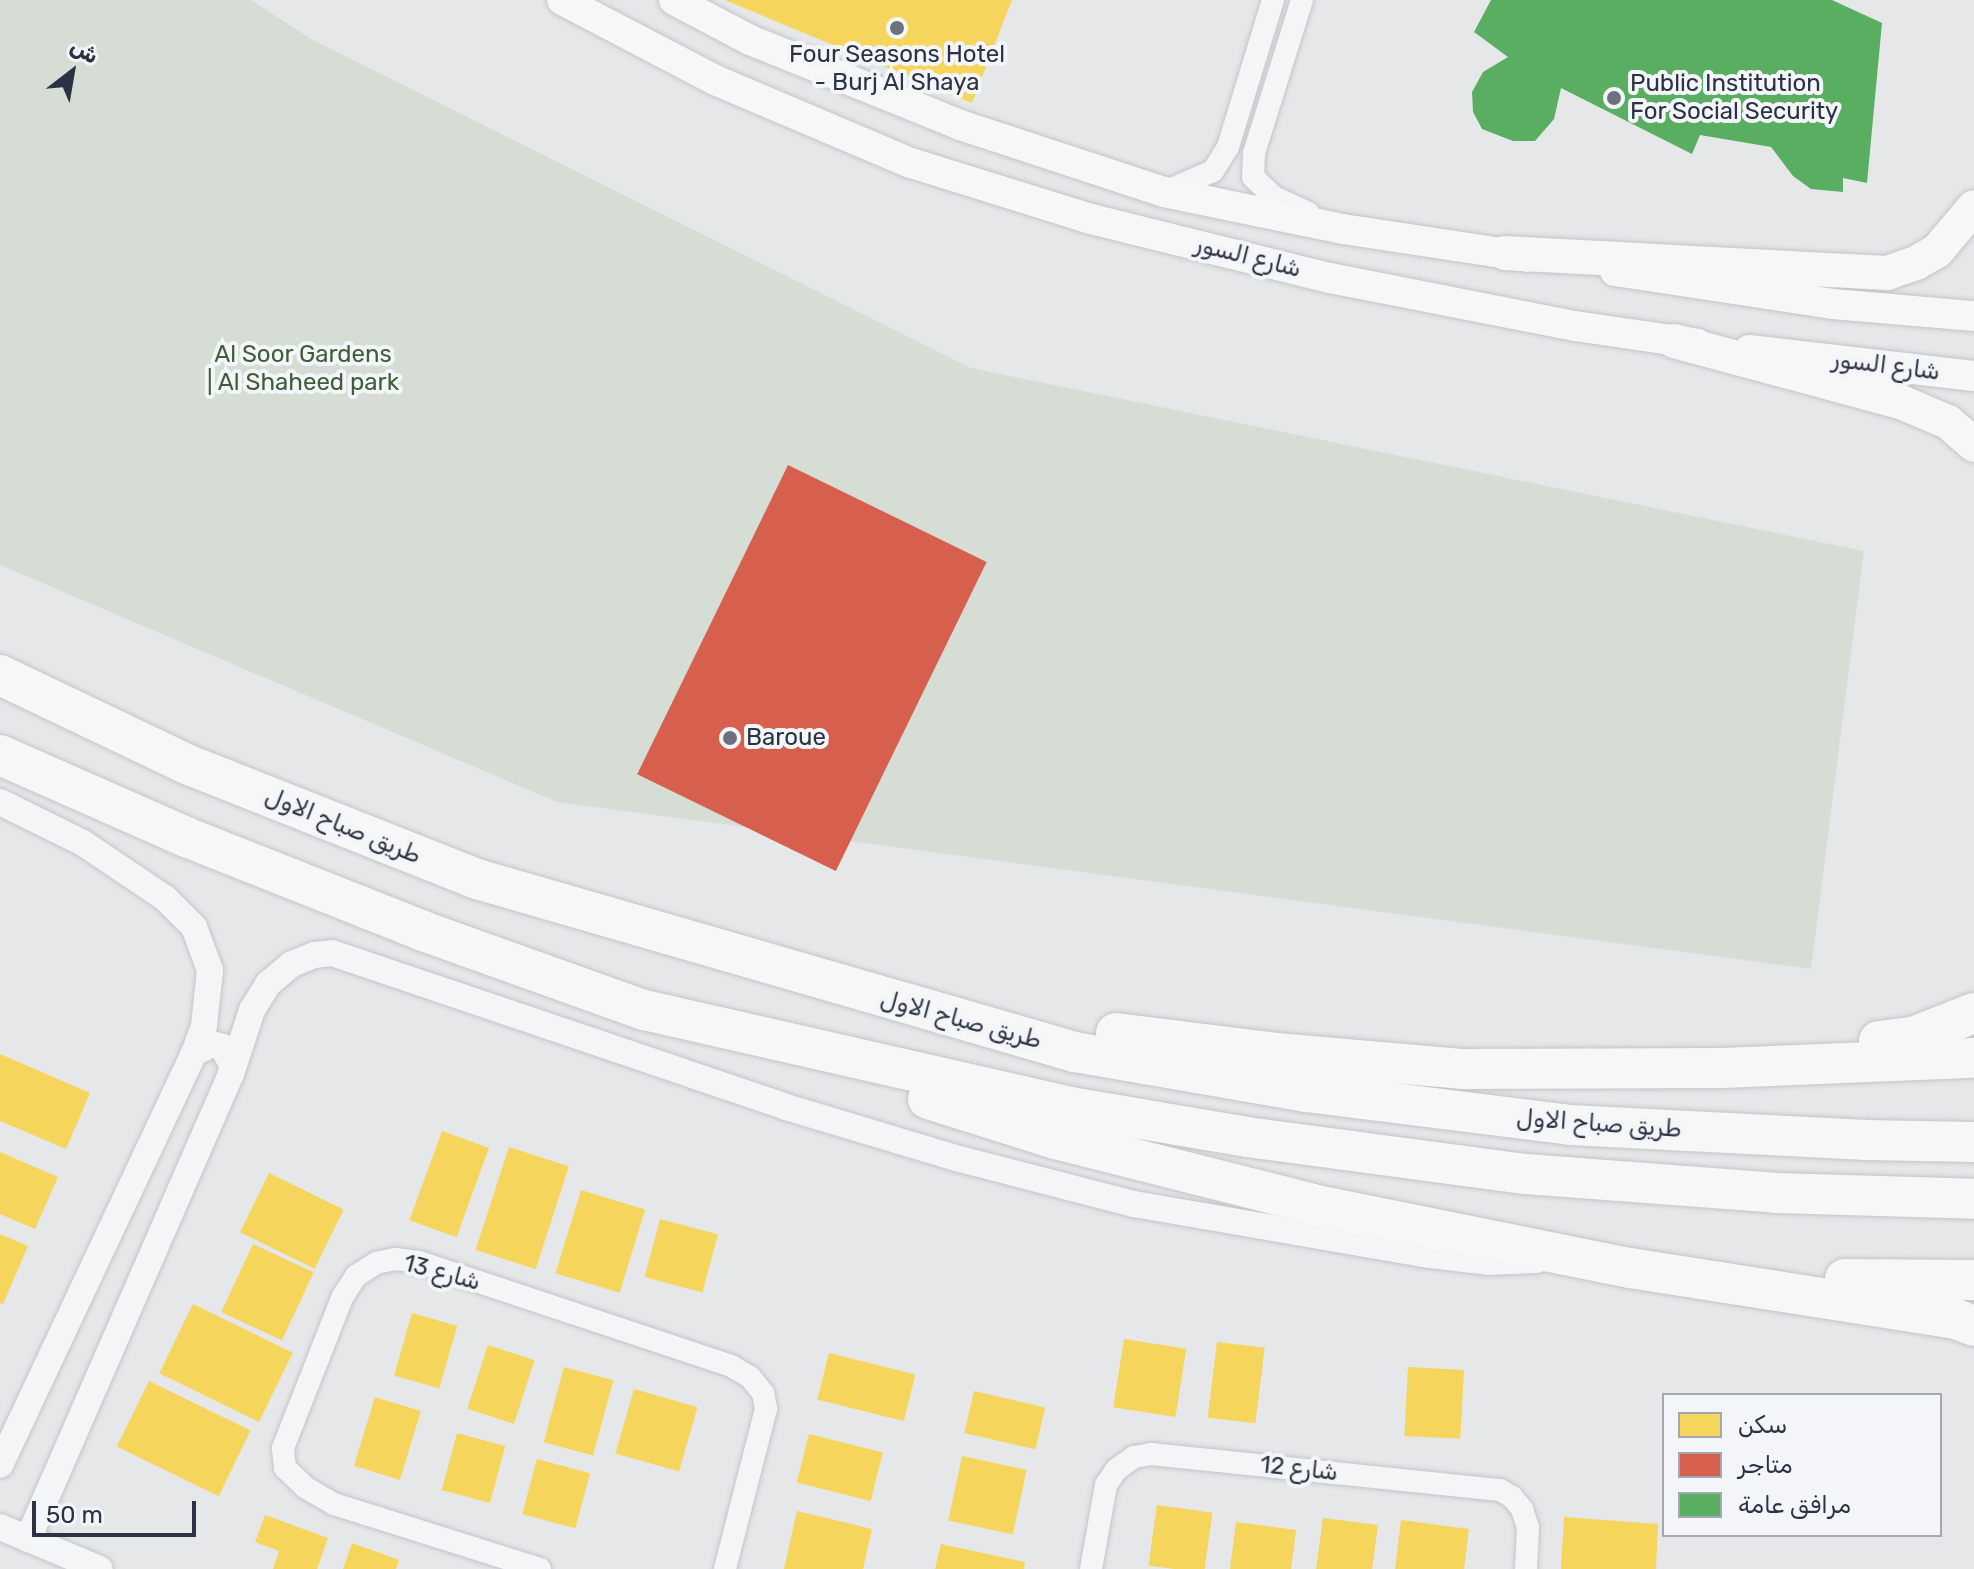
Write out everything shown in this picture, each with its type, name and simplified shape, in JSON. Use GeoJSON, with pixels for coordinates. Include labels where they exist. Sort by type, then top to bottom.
{"type":"FeatureCollection","features":[{"type":"Feature","properties":{"kind":"highway","name":"طريق صباح الاول"},"geometry":{"type":"LineString","coordinates":[[0,675],[189,765],[477,879],[1075,1052],[1306,1092],[1571,1125],[1974,1142]]}},
{"type":"Feature","properties":{"kind":"highway"},"geometry":{"type":"LineString","coordinates":[[0,755],[186,837],[423,931],[644,1010],[1071,1143],[1312,1204],[1630,1268],[1956,1319],[1974,1326]]}},
{"type":"Feature","properties":{"kind":"highway"},"geometry":{"type":"LineString","coordinates":[[870,995],[1025,1021],[1276,1053],[1461,1069],[1722,1068],[1974,1058]]}},
{"type":"Feature","properties":{"kind":"highway"},"geometry":{"type":"LineString","coordinates":[[644,1010],[1070,1107],[1247,1137],[1526,1174],[1777,1193],[1974,1199]]}},
{"type":"Feature","properties":{"kind":"highway"},"geometry":{"type":"LineString","coordinates":[[1722,1068],[1788,1051],[1913,1037],[1974,1013]]}},
{"type":"Feature","properties":{"kind":"highway"},"geometry":{"type":"LineString","coordinates":[[1630,1268],[1896,1282],[1974,1280]]}},
{"type":"Feature","properties":{"kind":"main road","name":"شارع السور"},"geometry":{"type":"LineString","coordinates":[[562,0],[715,80],[897,157],[1076,214],[1330,278],[1575,326],[1674,341],[1974,376]]}},
{"type":"Feature","properties":{"kind":"main road","name":"شارع السور"},"geometry":{"type":"LineString","coordinates":[[674,0],[750,40],[960,125],[1164,192],[1343,229],[1833,304],[1974,316]]}},
{"type":"Feature","properties":{"kind":"main road"},"geometry":{"type":"LineString","coordinates":[[1505,253],[1887,273],[1916,263],[1937,251],[1974,207]]}},
{"type":"Feature","properties":{"kind":"main road"},"geometry":{"type":"LineString","coordinates":[[1674,341],[1914,407],[1948,422],[1974,445]]}},
{"type":"Feature","properties":{"kind":"street"},"geometry":{"type":"LineString","coordinates":[[1164,192],[1213,171],[1228,147],[1273,0]]}},
{"type":"Feature","properties":{"kind":"street"},"geometry":{"type":"LineString","coordinates":[[1302,0],[1254,153],[1253,177],[1274,197],[1343,229]]}},
{"type":"Feature","properties":{"kind":"street"},"geometry":{"type":"LineString","coordinates":[[0,802],[83,843],[165,898],[194,927],[210,970],[204,1026],[194,1053],[0,1465]]}},
{"type":"Feature","properties":{"kind":"street"},"geometry":{"type":"LineString","coordinates":[[28,1539],[231,1074],[252,1010],[268,984],[292,964],[318,953],[332,953],[786,1107],[956,1158],[1134,1204],[1488,1262],[1535,1261],[1555,1252]]}},
{"type":"Feature","properties":{"kind":"street"},"geometry":{"type":"LineString","coordinates":[[194,1053],[201,1046],[222,1047],[232,1064],[231,1074]]}},
{"type":"Feature","properties":{"kind":"street","name":"شارع 13"},"geometry":{"type":"LineString","coordinates":[[540,1569],[334,1504],[306,1488],[285,1468],[283,1448],[343,1296],[356,1276],[376,1263],[395,1259],[419,1262],[731,1366],[750,1377],[763,1393],[766,1409],[725,1569]]}},
{"type":"Feature","properties":{"kind":"street","name":"شارع 12"},"geometry":{"type":"LineString","coordinates":[[1091,1569],[1106,1485],[1116,1470],[1134,1457],[1151,1454],[1500,1490],[1522,1509],[1528,1528],[1526,1569]]}},
{"type":"Feature","properties":{"kind":"street"},"geometry":{"type":"LineString","coordinates":[[0,1527],[100,1569]]}},
{"type":"Feature","properties":{"kind":"green space","name":"Al Soor Gardens | Al Shaheed park"},"geometry":{"type":"Polygon","coordinates":[[[0,0],[251,0],[311,39],[971,368],[1864,551],[1811,969],[557,802],[0,565],[0,0]]]}},
{"type":"Feature","properties":{"kind":"building: سكن","name":"Four Seasons Hotel - Burj Al Shaya"},"geometry":{"type":"Polygon","coordinates":[[[725,0],[1012,0],[972,103],[725,0]]]}},
{"type":"Feature","properties":{"kind":"building: سكن"},"geometry":{"type":"Polygon","coordinates":[[[0,1054],[90,1093],[66,1149],[0,1121],[0,1054]]]}},
{"type":"Feature","properties":{"kind":"building: سكن"},"geometry":{"type":"Polygon","coordinates":[[[442,1131],[489,1148],[456,1237],[410,1220],[442,1131]]]}},
{"type":"Feature","properties":{"kind":"building: سكن"},"geometry":{"type":"Polygon","coordinates":[[[509,1147],[569,1166],[536,1269],[476,1250],[509,1147]]]}},
{"type":"Feature","properties":{"kind":"building: سكن"},"geometry":{"type":"Polygon","coordinates":[[[0,1152],[58,1177],[35,1229],[0,1214],[0,1152]]]}},
{"type":"Feature","properties":{"kind":"building: سكن"},"geometry":{"type":"Polygon","coordinates":[[[269,1173],[344,1209],[315,1269],[240,1232],[269,1173]]]}},
{"type":"Feature","properties":{"kind":"building: سكن"},"geometry":{"type":"Polygon","coordinates":[[[581,1190],[645,1210],[620,1293],[556,1273],[581,1190]]]}},
{"type":"Feature","properties":{"kind":"building: سكن"},"geometry":{"type":"Polygon","coordinates":[[[660,1219],[718,1235],[702,1292],[644,1277],[660,1219]]]}},
{"type":"Feature","properties":{"kind":"building: سكن"},"geometry":{"type":"Polygon","coordinates":[[[0,1234],[28,1246],[3,1304],[0,1303],[0,1234]]]}},
{"type":"Feature","properties":{"kind":"building: سكن"},"geometry":{"type":"Polygon","coordinates":[[[253,1244],[314,1272],[282,1340],[221,1312],[253,1244]]]}},
{"type":"Feature","properties":{"kind":"building: سكن"},"geometry":{"type":"Polygon","coordinates":[[[193,1304],[293,1353],[259,1422],[159,1373],[193,1304]]]}},
{"type":"Feature","properties":{"kind":"building: سكن"},"geometry":{"type":"Polygon","coordinates":[[[412,1313],[457,1326],[439,1388],[394,1375],[412,1313]]]}},
{"type":"Feature","properties":{"kind":"building: سكن"},"geometry":{"type":"Polygon","coordinates":[[[1124,1339],[1186,1349],[1175,1417],[1113,1407],[1124,1339]]]}},
{"type":"Feature","properties":{"kind":"building: سكن"},"geometry":{"type":"Polygon","coordinates":[[[1217,1342],[1265,1348],[1255,1423],[1208,1417],[1217,1342]]]}},
{"type":"Feature","properties":{"kind":"building: سكن"},"geometry":{"type":"Polygon","coordinates":[[[488,1345],[535,1360],[514,1424],[467,1409],[488,1345]]]}},
{"type":"Feature","properties":{"kind":"building: سكن"},"geometry":{"type":"Polygon","coordinates":[[[829,1353],[915,1375],[904,1421],[817,1400],[829,1353]]]}},
{"type":"Feature","properties":{"kind":"building: سكن"},"geometry":{"type":"Polygon","coordinates":[[[564,1367],[613,1380],[593,1456],[544,1442],[564,1367]]]}},
{"type":"Feature","properties":{"kind":"building: سكن"},"geometry":{"type":"Polygon","coordinates":[[[1408,1367],[1464,1370],[1460,1439],[1404,1436],[1408,1367]]]}},
{"type":"Feature","properties":{"kind":"building: سكن"},"geometry":{"type":"Polygon","coordinates":[[[149,1381],[251,1431],[219,1496],[117,1447],[149,1381]]]}},
{"type":"Feature","properties":{"kind":"building: سكن"},"geometry":{"type":"Polygon","coordinates":[[[634,1389],[697,1407],[679,1472],[616,1453],[634,1389]]]}},
{"type":"Feature","properties":{"kind":"building: سكن"},"geometry":{"type":"Polygon","coordinates":[[[974,1391],[1045,1407],[1035,1449],[964,1433],[974,1391]]]}},
{"type":"Feature","properties":{"kind":"building: سكن"},"geometry":{"type":"Polygon","coordinates":[[[375,1397],[421,1411],[400,1480],[354,1466],[375,1397]]]}},
{"type":"Feature","properties":{"kind":"building: سكن"},"geometry":{"type":"Polygon","coordinates":[[[457,1433],[505,1446],[490,1503],[442,1490],[457,1433]]]}},
{"type":"Feature","properties":{"kind":"building: سكن"},"geometry":{"type":"Polygon","coordinates":[[[809,1434],[883,1452],[871,1501],[797,1483],[809,1434]]]}},
{"type":"Feature","properties":{"kind":"building: سكن"},"geometry":{"type":"Polygon","coordinates":[[[962,1456],[1027,1470],[1013,1534],[948,1521],[962,1456]]]}},
{"type":"Feature","properties":{"kind":"building: سكن"},"geometry":{"type":"Polygon","coordinates":[[[537,1459],[590,1473],[575,1528],[522,1514],[537,1459]]]}},
{"type":"Feature","properties":{"kind":"building: سكن"},"geometry":{"type":"Polygon","coordinates":[[[1157,1505],[1212,1513],[1205,1569],[1149,1565],[1157,1505]]]}},
{"type":"Feature","properties":{"kind":"building: سكن"},"geometry":{"type":"Polygon","coordinates":[[[797,1511],[872,1529],[863,1569],[784,1569],[797,1511]]]}},
{"type":"Feature","properties":{"kind":"building: سكن"},"geometry":{"type":"Polygon","coordinates":[[[265,1515],[328,1538],[317,1569],[273,1569],[279,1551],[255,1542],[265,1515]]]}},
{"type":"Feature","properties":{"kind":"building: سكن"},"geometry":{"type":"Polygon","coordinates":[[[1564,1517],[1658,1524],[1656,1569],[1561,1569],[1564,1517]]]}},
{"type":"Feature","properties":{"kind":"building: سكن"},"geometry":{"type":"Polygon","coordinates":[[[1323,1518],[1378,1525],[1372,1569],[1316,1569],[1323,1518]]]}},
{"type":"Feature","properties":{"kind":"building: سكن"},"geometry":{"type":"Polygon","coordinates":[[[1401,1520],[1469,1529],[1464,1569],[1395,1569],[1401,1520]]]}},
{"type":"Feature","properties":{"kind":"building: سكن"},"geometry":{"type":"Polygon","coordinates":[[[1236,1522],[1296,1530],[1291,1569],[1230,1569],[1236,1522]]]}},
{"type":"Feature","properties":{"kind":"building: سكن"},"geometry":{"type":"Polygon","coordinates":[[[352,1543],[399,1560],[396,1569],[343,1569],[352,1543]]]}},
{"type":"Feature","properties":{"kind":"building: سكن"},"geometry":{"type":"Polygon","coordinates":[[[941,1544],[1025,1562],[1024,1569],[935,1569],[941,1544]]]}},
{"type":"Feature","properties":{"kind":"building: متاجر"},"geometry":{"type":"Polygon","coordinates":[[[788,465],[987,562],[836,871],[637,774],[788,465]]]}},
{"type":"Feature","properties":{"kind":"building: مرافق عامة"},"geometry":{"type":"Polygon","coordinates":[[[1491,0],[1832,0],[1882,23],[1867,183],[1843,178],[1843,192],[1811,189],[1793,176],[1771,147],[1700,135],[1692,154],[1561,88],[1554,119],[1535,141],[1513,141],[1482,129],[1473,112],[1472,92],[1483,72],[1508,57],[1474,32],[1491,0]]]}},
{"type":"Feature","properties":{"kind":"place","name":"Four Seasons Hotel - Burj Al Shaya"},"geometry":{"type":"Point","coordinates":[897,28]}},
{"type":"Feature","properties":{"kind":"place","name":"Public Institution For Social Security"},"geometry":{"type":"Point","coordinates":[1614,98]}},
{"type":"Feature","properties":{"kind":"place","name":"Baroue"},"geometry":{"type":"Point","coordinates":[730,738]}}]}
